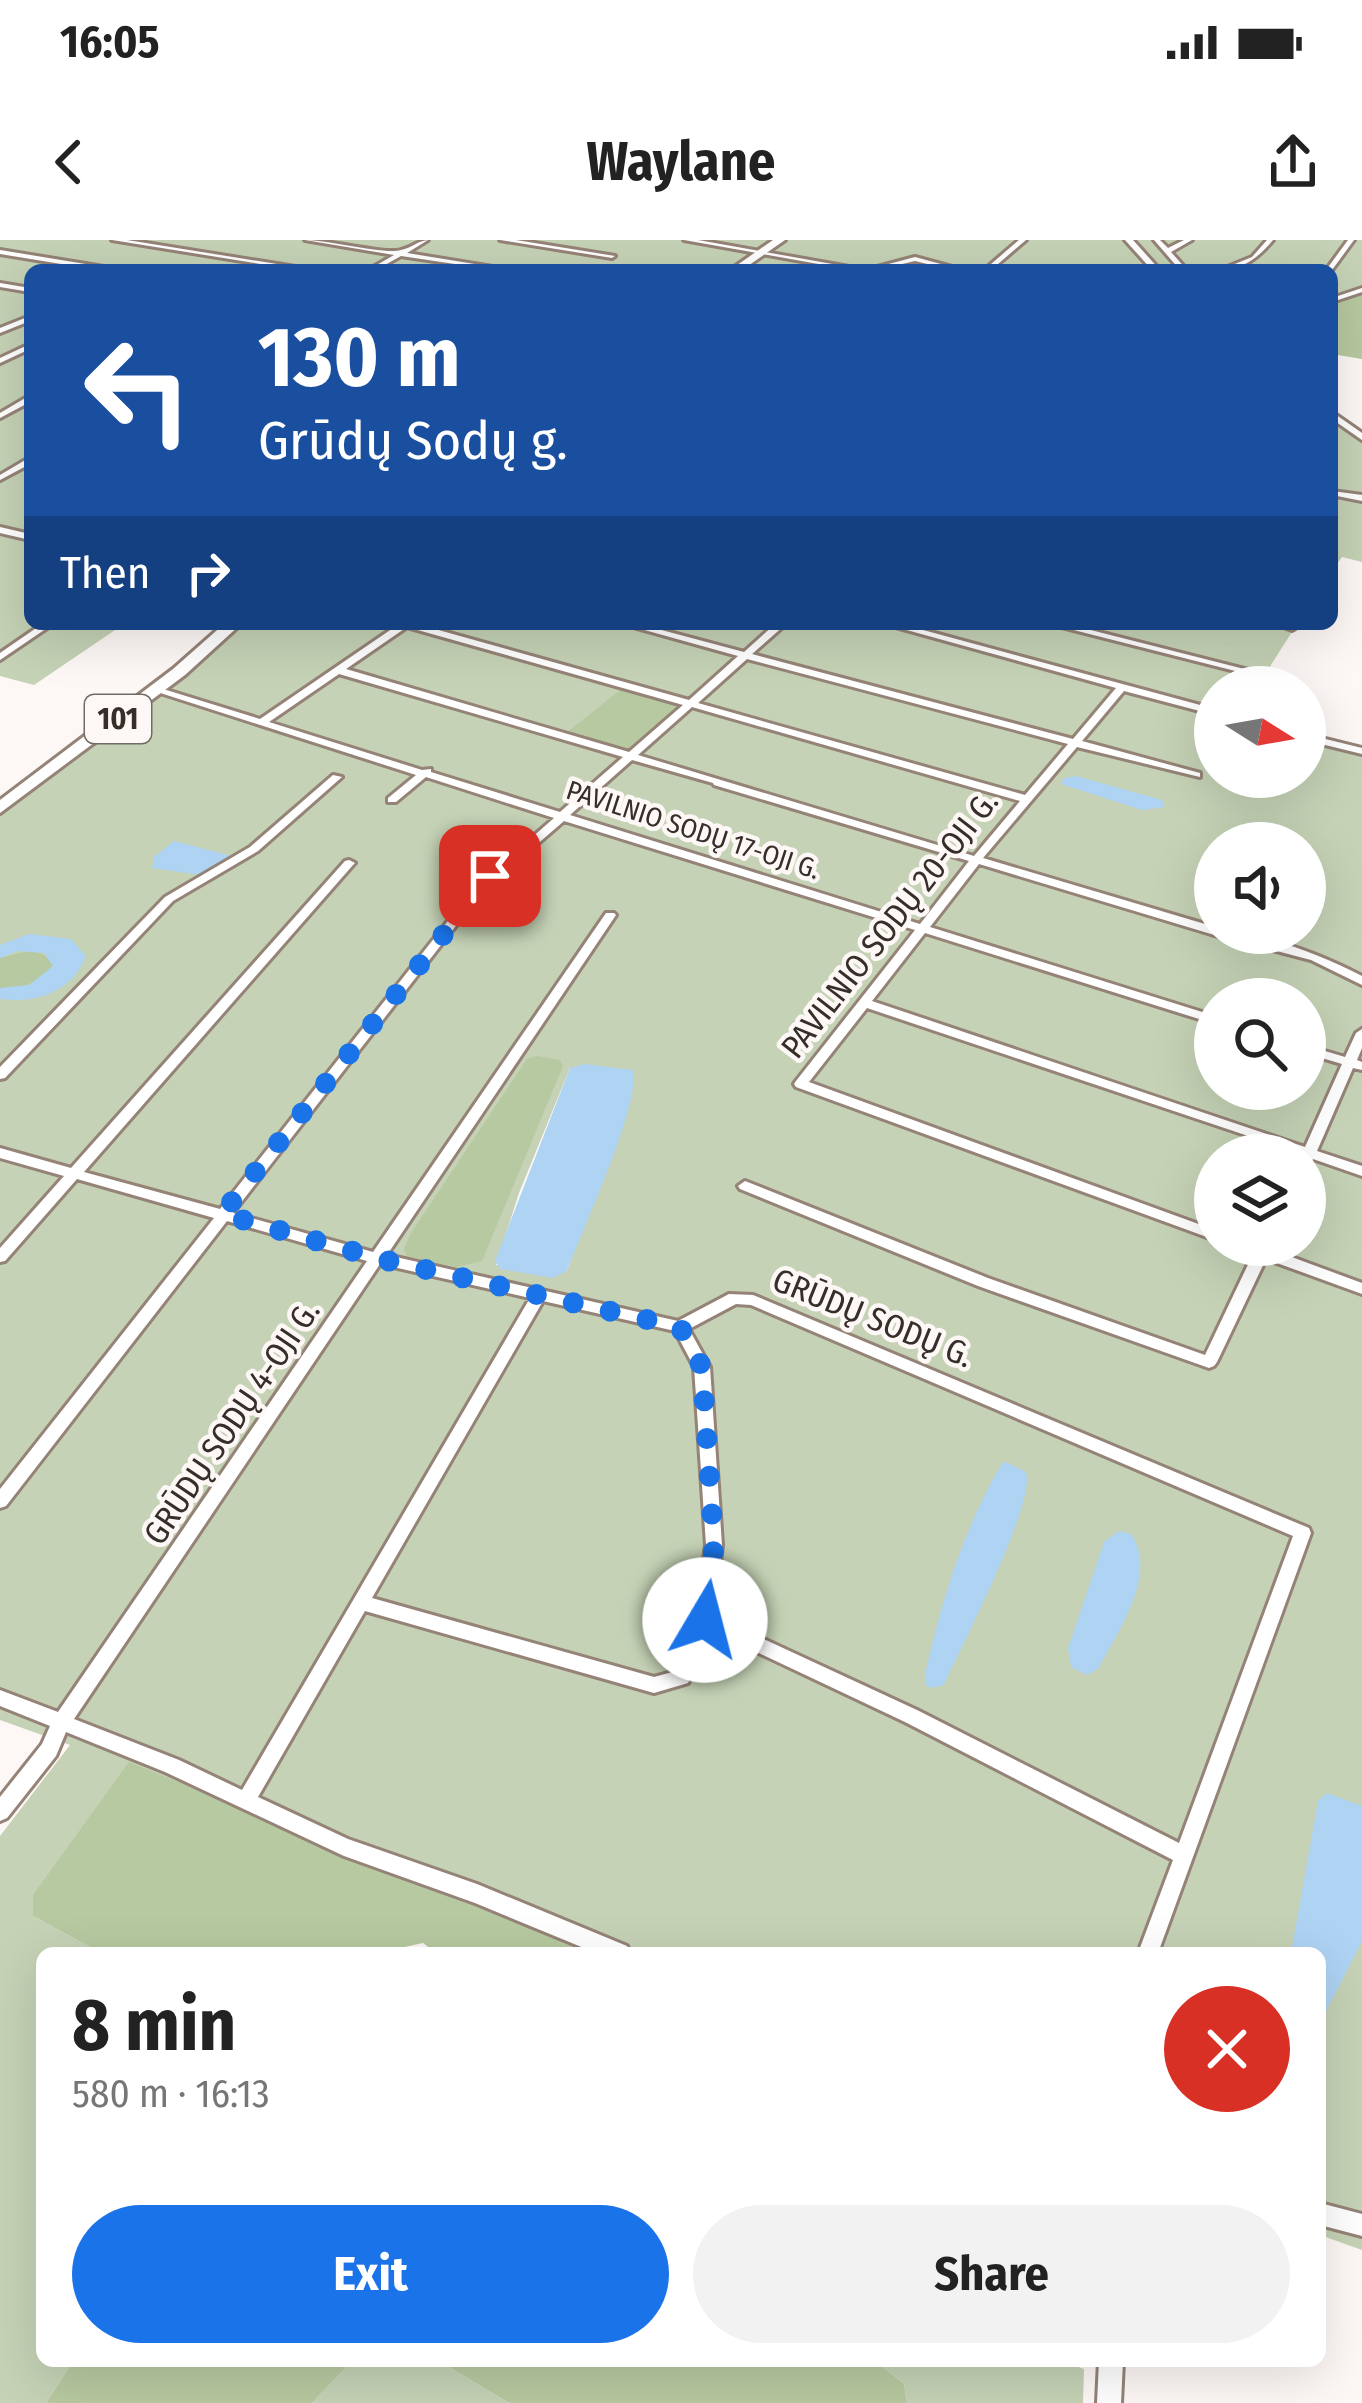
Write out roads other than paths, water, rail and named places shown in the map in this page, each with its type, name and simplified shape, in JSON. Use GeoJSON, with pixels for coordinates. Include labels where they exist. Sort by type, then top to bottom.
{"type":"FeatureCollection","features":[{"type":"Feature","properties":{"kind":"main road"},"geometry":{"type":"LineString","coordinates":[[743,264],[780,240]]}},
{"type":"Feature","properties":{"kind":"main road","name":"101"},"geometry":{"type":"LineString","coordinates":[[0,808],[156,690],[226,630]]}},
{"type":"Feature","properties":{"kind":"street"},"geometry":{"type":"LineString","coordinates":[[115,240],[272,264]]}},
{"type":"Feature","properties":{"kind":"street"},"geometry":{"type":"LineString","coordinates":[[308,240],[468,264]]}},
{"type":"Feature","properties":{"kind":"street"},"geometry":{"type":"LineString","coordinates":[[382,264],[425,240]]}},
{"type":"Feature","properties":{"kind":"street"},"geometry":{"type":"LineString","coordinates":[[503,240],[612,256]]}},
{"type":"Feature","properties":{"kind":"street"},"geometry":{"type":"LineString","coordinates":[[687,240],[826,264]]}},
{"type":"Feature","properties":{"kind":"street"},"geometry":{"type":"LineString","coordinates":[[994,264],[1023,240]]}},
{"type":"Feature","properties":{"kind":"street"},"geometry":{"type":"LineString","coordinates":[[1129,240],[1151,264]]}},
{"type":"Feature","properties":{"kind":"street"},"geometry":{"type":"LineString","coordinates":[[1157,240],[1179,264]]}},
{"type":"Feature","properties":{"kind":"street"},"geometry":{"type":"LineString","coordinates":[[1167,251],[1189,240]]}},
{"type":"Feature","properties":{"kind":"street"},"geometry":{"type":"LineString","coordinates":[[1238,264],[1253,258],[1270,240]]}},
{"type":"Feature","properties":{"kind":"street"},"geometry":{"type":"LineString","coordinates":[[0,253],[71,264]]}},
{"type":"Feature","properties":{"kind":"street"},"geometry":{"type":"LineString","coordinates":[[893,264],[915,259],[935,264]]}},
{"type":"Feature","properties":{"kind":"street"},"geometry":{"type":"LineString","coordinates":[[12,472],[24,465]]}},
{"type":"Feature","properties":{"kind":"street"},"geometry":{"type":"LineString","coordinates":[[0,473],[24,475]]}},
{"type":"Feature","properties":{"kind":"street"},"geometry":{"type":"LineString","coordinates":[[0,658],[40,630]]}},
{"type":"Feature","properties":{"kind":"street"},"geometry":{"type":"LineString","coordinates":[[259,720],[384,630]]}},
{"type":"Feature","properties":{"kind":"street"},"geometry":{"type":"LineString","coordinates":[[259,720],[397,630]]}},
{"type":"Feature","properties":{"kind":"street"},"geometry":{"type":"LineString","coordinates":[[428,630],[1026,799]]}},
{"type":"Feature","properties":{"kind":"street"},"geometry":{"type":"LineString","coordinates":[[651,630],[1194,775]]}},
{"type":"Feature","properties":{"kind":"street"},"geometry":{"type":"LineString","coordinates":[[508,864],[775,630]]}},
{"type":"Feature","properties":{"kind":"street"},"geometry":{"type":"LineString","coordinates":[[913,630],[1194,706]]}},
{"type":"Feature","properties":{"kind":"street"},"geometry":{"type":"LineString","coordinates":[[1079,630],[1226,666]]}},
{"type":"Feature","properties":{"kind":"street"},"geometry":{"type":"LineString","coordinates":[[338,670],[1194,925]]}},
{"type":"Feature","properties":{"kind":"street","name":"PAVILNIO SODŲ 20-OJI G."},"geometry":{"type":"LineString","coordinates":[[1123,686],[976,860],[801,1084],[1194,1226]]}},
{"type":"Feature","properties":{"kind":"street","name":"PAVILNIO SODŲ 17-OJI G."},"geometry":{"type":"LineString","coordinates":[[156,690],[564,813],[1194,1013]]}},
{"type":"Feature","properties":{"kind":"street"},"geometry":{"type":"LineString","coordinates":[[1326,742],[1362,751]]}},
{"type":"Feature","properties":{"kind":"street"},"geometry":{"type":"LineString","coordinates":[[392,800],[428,771]]}},
{"type":"Feature","properties":{"kind":"street"},"geometry":{"type":"LineString","coordinates":[[0,1075],[169,899],[254,849],[337,777]]}},
{"type":"Feature","properties":{"kind":"street"},"geometry":{"type":"LineString","coordinates":[[0,1257],[349,863]]}},
{"type":"Feature","properties":{"kind":"street"},"geometry":{"type":"LineString","coordinates":[[0,1502],[490,876]]}},
{"type":"Feature","properties":{"kind":"street","name":"GRŪDŲ SODŲ 4-OJI G."},"geometry":{"type":"LineString","coordinates":[[0,1812],[49,1750],[61,1723],[610,915]]}},
{"type":"Feature","properties":{"kind":"street"},"geometry":{"type":"LineString","coordinates":[[1303,954],[1362,981]]}},
{"type":"Feature","properties":{"kind":"street"},"geometry":{"type":"LineString","coordinates":[[866,1003],[1239,1134]]}},
{"type":"Feature","properties":{"kind":"street"},"geometry":{"type":"LineString","coordinates":[[1320,1134],[1356,1065],[1362,1033]]}},
{"type":"Feature","properties":{"kind":"street"},"geometry":{"type":"LineString","coordinates":[[1326,1055],[1356,1065]]}},
{"type":"Feature","properties":{"kind":"street"},"geometry":{"type":"LineString","coordinates":[[0,1153],[380,1259],[680,1327],[702,1367],[714,1546],[705,1620],[682,1676],[654,1685],[363,1603]]}},
{"type":"Feature","properties":{"kind":"street"},"geometry":{"type":"LineString","coordinates":[[1326,1162],[1362,1171]]}},
{"type":"Feature","properties":{"kind":"street"},"geometry":{"type":"LineString","coordinates":[[745,1186],[983,1282],[1209,1362],[1254,1266]]}},
{"type":"Feature","properties":{"kind":"street"},"geometry":{"type":"LineString","coordinates":[[1306,1266],[1362,1289]]}},
{"type":"Feature","properties":{"kind":"street"},"geometry":{"type":"LineString","coordinates":[[246,1800],[539,1295]]}},
{"type":"Feature","properties":{"kind":"street","name":"GRŪDŲ SODŲ G."},"geometry":{"type":"LineString","coordinates":[[680,1327],[734,1298],[753,1300],[1303,1533],[1185,1856]]}},
{"type":"Feature","properties":{"kind":"street"},"geometry":{"type":"LineString","coordinates":[[705,1620],[911,1716],[1185,1856],[1150,1947]]}},
{"type":"Feature","properties":{"kind":"street"},"geometry":{"type":"LineString","coordinates":[[0,1698],[246,1800],[344,1847],[477,1894],[605,1947]]}},
{"type":"Feature","properties":{"kind":"street"},"geometry":{"type":"LineString","coordinates":[[1326,2215],[1362,2224]]}},
{"type":"Feature","properties":{"kind":"street"},"geometry":{"type":"LineString","coordinates":[[1109,2403],[1111,2367]]}},
{"type":"Feature","properties":{"kind":"water"},"geometry":{"type":"Polygon","coordinates":[[[1076,776],[1162,800],[1165,807],[1142,810],[1061,784],[1064,778],[1076,776]]]}},
{"type":"Feature","properties":{"kind":"water"},"geometry":{"type":"Polygon","coordinates":[[[174,841],[230,856],[201,875],[152,868],[154,857],[174,841]]]}},
{"type":"Feature","properties":{"kind":"water"},"geometry":{"type":"Polygon","coordinates":[[[29,934],[71,939],[86,956],[72,979],[51,993],[0,999],[0,988],[29,985],[53,966],[44,953],[18,951],[0,958],[0,945],[29,934]]]}},
{"type":"Feature","properties":{"kind":"water"},"geometry":{"type":"Polygon","coordinates":[[[584,1064],[633,1070],[628,1110],[597,1199],[567,1271],[553,1278],[500,1269],[495,1261],[570,1068],[584,1064]]]}},
{"type":"Feature","properties":{"kind":"water"},"geometry":{"type":"Polygon","coordinates":[[[1006,1462],[1026,1472],[1020,1513],[944,1685],[931,1688],[925,1685],[925,1674],[955,1566],[988,1488],[1006,1462]]]}},
{"type":"Feature","properties":{"kind":"water"},"geometry":{"type":"Polygon","coordinates":[[[1119,1531],[1131,1534],[1138,1550],[1138,1585],[1098,1669],[1087,1675],[1071,1667],[1068,1648],[1104,1542],[1119,1531]]]}},
{"type":"Feature","properties":{"kind":"water"},"geometry":{"type":"Polygon","coordinates":[[[1327,1793],[1362,1806],[1362,1941],[1326,2011],[1326,1947],[1292,1947],[1318,1801],[1327,1793]]]}}]}
